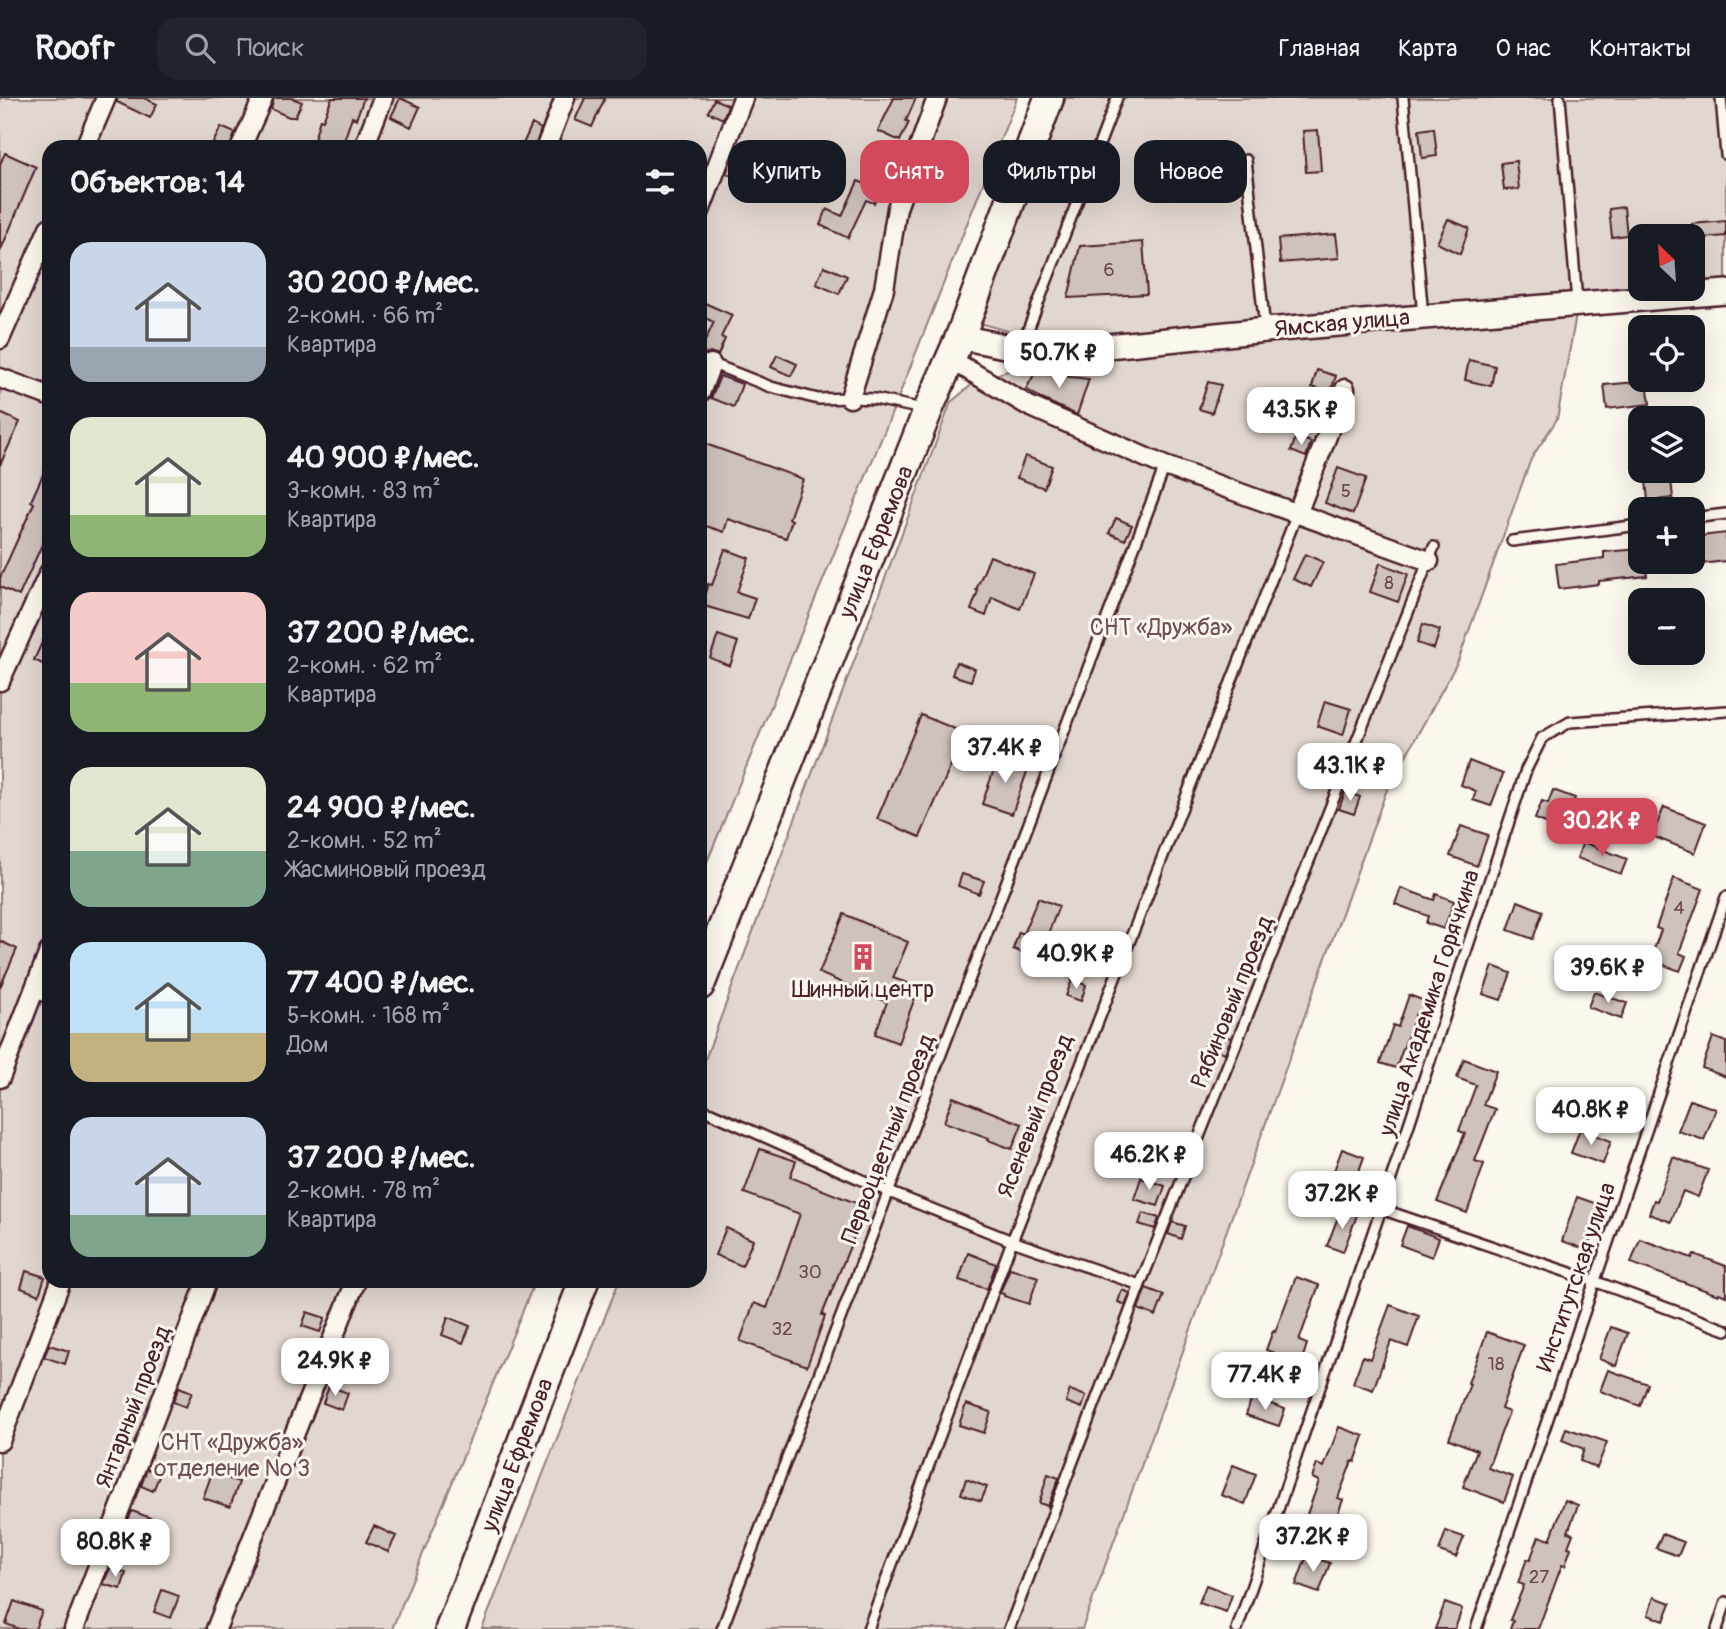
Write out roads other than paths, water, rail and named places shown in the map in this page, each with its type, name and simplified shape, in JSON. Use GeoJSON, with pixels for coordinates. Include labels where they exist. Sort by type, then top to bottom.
{"type":"FeatureCollection","features":[{"type":"Feature","properties":{"kind":"main road","name":"улица Ефремова"},"geometry":{"type":"LineString","coordinates":[[707,967],[955,348],[1049,98]]}},
{"type":"Feature","properties":{"kind":"main road","name":"улица Ефремова"},"geometry":{"type":"LineString","coordinates":[[450,1629],[580,1288]]}},
{"type":"Feature","properties":{"kind":"street"},"geometry":{"type":"LineString","coordinates":[[88,140],[106,98]]}},
{"type":"Feature","properties":{"kind":"street"},"geometry":{"type":"LineString","coordinates":[[244,140],[263,98]]}},
{"type":"Feature","properties":{"kind":"street"},"geometry":{"type":"LineString","coordinates":[[367,140],[383,98]]}},
{"type":"Feature","properties":{"kind":"street"},"geometry":{"type":"LineString","coordinates":[[549,140],[565,98]]}},
{"type":"Feature","properties":{"kind":"street"},"geometry":{"type":"LineString","coordinates":[[707,193],[743,98]]}},
{"type":"Feature","properties":{"kind":"street"},"geometry":{"type":"LineString","coordinates":[[850,398],[884,289],[897,208],[937,98]]}},
{"type":"Feature","properties":{"kind":"street"},"geometry":{"type":"LineString","coordinates":[[0,339],[42,244]]}},
{"type":"Feature","properties":{"kind":"street","name":"Ямская улица"},"geometry":{"type":"LineString","coordinates":[[955,348],[1039,353],[1266,330],[1726,292]]}},
{"type":"Feature","properties":{"kind":"street"},"geometry":{"type":"LineString","coordinates":[[955,348],[1029,406],[1165,466],[1297,514],[1431,554]]}},
{"type":"Feature","properties":{"kind":"street"},"geometry":{"type":"LineString","coordinates":[[0,378],[42,393]]}},
{"type":"Feature","properties":{"kind":"street","name":"Ясеневый проезд"},"geometry":{"type":"LineString","coordinates":[[1297,514],[1345,388]]}},
{"type":"Feature","properties":{"kind":"street"},"geometry":{"type":"LineString","coordinates":[[0,681],[42,588]]}},
{"type":"Feature","properties":{"kind":"street"},"geometry":{"type":"LineString","coordinates":[[0,1078],[41,995]]}},
{"type":"Feature","properties":{"kind":"street"},"geometry":{"type":"LineString","coordinates":[[0,1441],[58,1288]]}},
{"type":"Feature","properties":{"kind":"street","name":"Янтарный проезд"},"geometry":{"type":"LineString","coordinates":[[74,1629],[204,1288]]}},
{"type":"Feature","properties":{"kind":"street"},"geometry":{"type":"LineString","coordinates":[[216,1629],[353,1288]]}},
{"type":"Feature","properties":{"kind":"lane"},"geometry":{"type":"LineString","coordinates":[[1020,350],[1117,98]]}},
{"type":"Feature","properties":{"kind":"lane"},"geometry":{"type":"LineString","coordinates":[[1403,98],[1423,317]]}},
{"type":"Feature","properties":{"kind":"lane"},"geometry":{"type":"LineString","coordinates":[[1560,98],[1578,303]]}},
{"type":"Feature","properties":{"kind":"lane"},"geometry":{"type":"LineString","coordinates":[[1721,98],[1726,155]]}},
{"type":"Feature","properties":{"kind":"lane"},"geometry":{"type":"LineString","coordinates":[[1247,168],[1266,330]]}},
{"type":"Feature","properties":{"kind":"lane"},"geometry":{"type":"LineString","coordinates":[[707,362],[771,387],[818,399],[875,399],[928,410]]}},
{"type":"Feature","properties":{"kind":"lane","name":"Первоцветный проезд"},"geometry":{"type":"LineString","coordinates":[[722,1629],[1165,466]]}},
{"type":"Feature","properties":{"kind":"lane","name":"Ясеневый проезд"},"geometry":{"type":"LineString","coordinates":[[868,1629],[1012,1241],[1297,514]]}},
{"type":"Feature","properties":{"kind":"lane"},"geometry":{"type":"LineString","coordinates":[[1705,516],[1726,514]]}},
{"type":"Feature","properties":{"kind":"lane"},"geometry":{"type":"LineString","coordinates":[[1513,541],[1628,527]]}},
{"type":"Feature","properties":{"kind":"lane","name":"Рябиновый проезд"},"geometry":{"type":"LineString","coordinates":[[1009,1629],[1140,1285],[1431,554]]}},
{"type":"Feature","properties":{"kind":"lane","name":"улица Академика Горячкина"},"geometry":{"type":"LineString","coordinates":[[1237,1629],[1381,1209],[1526,770],[1542,738],[1570,722],[1726,711]]}},
{"type":"Feature","properties":{"kind":"lane","name":"Институтская улица"},"geometry":{"type":"LineString","coordinates":[[1476,1629],[1726,897]]}},
{"type":"Feature","properties":{"kind":"lane"},"geometry":{"type":"LineString","coordinates":[[707,1111],[889,1192],[1012,1241],[1140,1285]]}},
{"type":"Feature","properties":{"kind":"lane"},"geometry":{"type":"LineString","coordinates":[[1381,1209],[1594,1281],[1726,1330]]}},
{"type":"Feature","properties":{"kind":"lane"},"geometry":{"type":"LineString","coordinates":[[1717,1629],[1726,1602]]}},
{"type":"Feature","properties":{"kind":"place","name":"Шинный центр"},"geometry":{"type":"Point","coordinates":[863,957]}},
{"type":"Feature","properties":{"kind":"park label","name":"СНТ «Дружба»"},"geometry":{"type":"Point","coordinates":[1161,627]}},
{"type":"Feature","properties":{"kind":"park label","name":"СНТ «Дружба» отделение № 3"},"geometry":{"type":"Point","coordinates":[232,1455]}}]}
